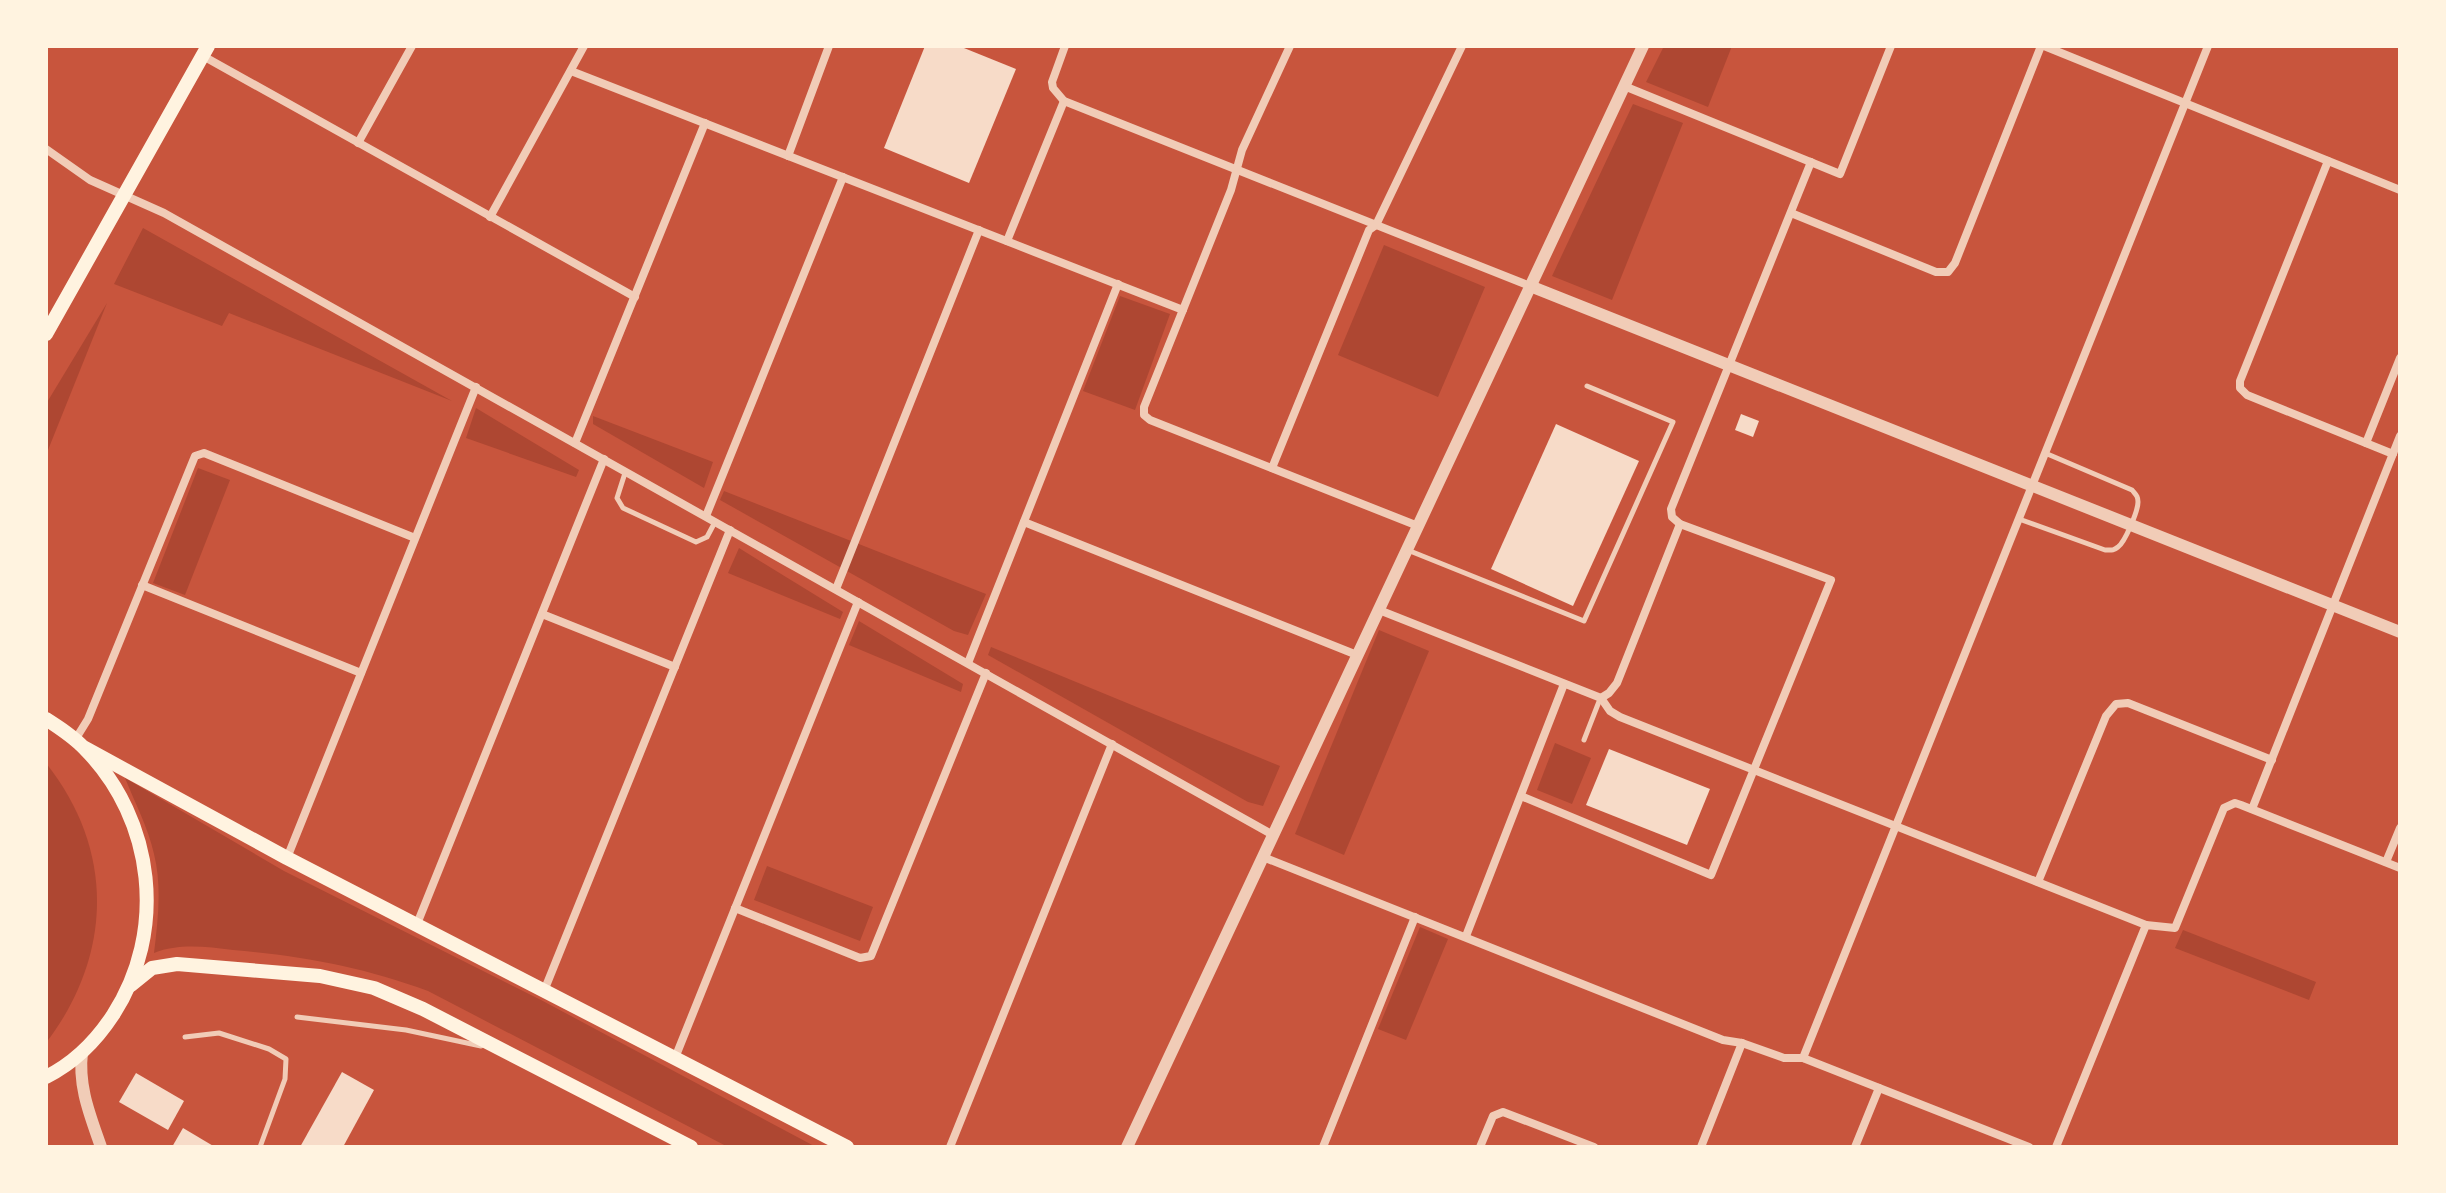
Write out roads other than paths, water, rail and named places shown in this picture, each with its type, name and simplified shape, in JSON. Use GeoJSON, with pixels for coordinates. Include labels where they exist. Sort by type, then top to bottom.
{"type":"FeatureCollection","features":[{"type":"Feature","properties":{"kind":"main road"},"geometry":{"type":"LineString","coordinates":[[46,334],[206,51]]}},
{"type":"Feature","properties":{"kind":"main road"},"geometry":{"type":"LineString","coordinates":[[46,719],[80,744],[287,858],[847,1147]]}},
{"type":"Feature","properties":{"kind":"main road"},"geometry":{"type":"LineString","coordinates":[[46,1077],[70,1063],[107,1024],[131,985],[147,926],[148,901],[138,838],[120,795],[80,744]]}},
{"type":"Feature","properties":{"kind":"main road"},"geometry":{"type":"LineString","coordinates":[[131,985],[152,968],[177,964],[320,976],[362,985],[399,997],[691,1147]]}},
{"type":"Feature","properties":{"kind":"street"},"geometry":{"type":"LineString","coordinates":[[358,143],[412,46]]}},
{"type":"Feature","properties":{"kind":"street"},"geometry":{"type":"LineString","coordinates":[[490,217],[584,46]]}},
{"type":"Feature","properties":{"kind":"street"},"geometry":{"type":"LineString","coordinates":[[788,156],[829,46]]}},
{"type":"Feature","properties":{"kind":"street"},"geometry":{"type":"LineString","coordinates":[[1065,46],[1052,82],[1064,101],[2400,632]]}},
{"type":"Feature","properties":{"kind":"street"},"geometry":{"type":"LineString","coordinates":[[1290,46],[1242,150],[1231,190],[1144,407],[1144,415],[1418,526]]}},
{"type":"Feature","properties":{"kind":"street"},"geometry":{"type":"LineString","coordinates":[[1272,468],[1369,230],[1376,225],[1462,46]]}},
{"type":"Feature","properties":{"kind":"street"},"geometry":{"type":"LineString","coordinates":[[1127,1147],[1643,46]]}},
{"type":"Feature","properties":{"kind":"street"},"geometry":{"type":"LineString","coordinates":[[1624,86],[1840,174],[1891,46]]}},
{"type":"Feature","properties":{"kind":"street"},"geometry":{"type":"LineString","coordinates":[[1791,213],[1936,272],[1948,272],[1955,263],[2042,46],[2400,190]]}},
{"type":"Feature","properties":{"kind":"street"},"geometry":{"type":"LineString","coordinates":[[1803,1058],[2208,46]]}},
{"type":"Feature","properties":{"kind":"street"},"geometry":{"type":"LineString","coordinates":[[206,51],[358,143],[635,297]]}},
{"type":"Feature","properties":{"kind":"street"},"geometry":{"type":"LineString","coordinates":[[571,71],[1183,310]]}},
{"type":"Feature","properties":{"kind":"street"},"geometry":{"type":"LineString","coordinates":[[1007,241],[1064,101]]}},
{"type":"Feature","properties":{"kind":"street"},"geometry":{"type":"LineString","coordinates":[[575,443],[705,123]]}},
{"type":"Feature","properties":{"kind":"street"},"geometry":{"type":"LineString","coordinates":[[46,149],[90,180],[164,213],[1273,835]]}},
{"type":"Feature","properties":{"kind":"street"},"geometry":{"type":"LineString","coordinates":[[2328,161],[2240,381],[2240,388],[2247,395],[2393,454]]}},
{"type":"Feature","properties":{"kind":"street"},"geometry":{"type":"LineString","coordinates":[[1521,796],[1711,875],[1831,580],[1680,524],[1672,517],[1671,509],[1811,162]]}},
{"type":"Feature","properties":{"kind":"street"},"geometry":{"type":"LineString","coordinates":[[706,516],[843,177]]}},
{"type":"Feature","properties":{"kind":"street"},"geometry":{"type":"LineString","coordinates":[[836,589],[979,230]]}},
{"type":"Feature","properties":{"kind":"street"},"geometry":{"type":"LineString","coordinates":[[968,663],[1118,284]]}},
{"type":"Feature","properties":{"kind":"street"},"geometry":{"type":"LineString","coordinates":[[2366,443],[2400,358]]}},
{"type":"Feature","properties":{"kind":"street"},"geometry":{"type":"LineString","coordinates":[[287,858],[476,387]]}},
{"type":"Feature","properties":{"kind":"street"},"geometry":{"type":"LineString","coordinates":[[2252,809],[2400,436]]}},
{"type":"Feature","properties":{"kind":"street"},"geometry":{"type":"LineString","coordinates":[[80,744],[192,459],[199,454],[209,455],[415,538]]}},
{"type":"Feature","properties":{"kind":"street"},"geometry":{"type":"LineString","coordinates":[[417,924],[604,459]]}},
{"type":"Feature","properties":{"kind":"street"},"geometry":{"type":"LineString","coordinates":[[1024,522],[1357,655]]}},
{"type":"Feature","properties":{"kind":"street"},"geometry":{"type":"LineString","coordinates":[[1601,698],[1617,683],[1680,524]]}},
{"type":"Feature","properties":{"kind":"street"},"geometry":{"type":"LineString","coordinates":[[544,991],[730,530]]}},
{"type":"Feature","properties":{"kind":"street"},"geometry":{"type":"LineString","coordinates":[[142,585],[361,673]]}},
{"type":"Feature","properties":{"kind":"street"},"geometry":{"type":"LineString","coordinates":[[675,1058],[858,602]]}},
{"type":"Feature","properties":{"kind":"street"},"geometry":{"type":"LineString","coordinates":[[1379,610],[1601,698],[1615,714],[2146,925],[2175,928],[2224,808],[2235,803],[2400,868]]}},
{"type":"Feature","properties":{"kind":"street"},"geometry":{"type":"LineString","coordinates":[[542,614],[675,667]]}},
{"type":"Feature","properties":{"kind":"street"},"geometry":{"type":"LineString","coordinates":[[735,908],[860,958],[871,956],[986,673]]}},
{"type":"Feature","properties":{"kind":"street"},"geometry":{"type":"LineString","coordinates":[[1466,936],[1564,684]]}},
{"type":"Feature","properties":{"kind":"street"},"geometry":{"type":"LineString","coordinates":[[2038,882],[2106,716],[2116,704],[2128,703],[2272,760]]}},
{"type":"Feature","properties":{"kind":"street"},"geometry":{"type":"LineString","coordinates":[[950,1147],[1112,744]]}},
{"type":"Feature","properties":{"kind":"street"},"geometry":{"type":"LineString","coordinates":[[2386,862],[2400,828]]}},
{"type":"Feature","properties":{"kind":"street"},"geometry":{"type":"LineString","coordinates":[[1263,857],[1723,1040],[1742,1043],[1776,1056],[1803,1058],[2025,1146]]}},
{"type":"Feature","properties":{"kind":"street"},"geometry":{"type":"LineString","coordinates":[[1323,1147],[1415,917]]}},
{"type":"Feature","properties":{"kind":"street"},"geometry":{"type":"LineString","coordinates":[[2056,1147],[2146,925]]}},
{"type":"Feature","properties":{"kind":"street"},"geometry":{"type":"LineString","coordinates":[[1701,1147],[1742,1043]]}},
{"type":"Feature","properties":{"kind":"street"},"geometry":{"type":"LineString","coordinates":[[82,1052],[82,1090],[101,1147]]}},
{"type":"Feature","properties":{"kind":"street"},"geometry":{"type":"LineString","coordinates":[[1855,1147],[1879,1088]]}},
{"type":"Feature","properties":{"kind":"street"},"geometry":{"type":"LineString","coordinates":[[1480,1147],[1493,1116],[1503,1112],[1594,1147]]}},
{"type":"Feature","properties":{"kind":"lane"},"geometry":{"type":"LineString","coordinates":[[1407,550],[1584,621],[1673,422],[1587,386]]}},
{"type":"Feature","properties":{"kind":"lane"},"geometry":{"type":"LineString","coordinates":[[2019,519],[2105,550],[2121,545],[2131,525],[2138,505],[2137,496],[2132,490],[2045,453]]}},
{"type":"Feature","properties":{"kind":"lane"},"geometry":{"type":"LineString","coordinates":[[626,472],[617,498],[623,508],[696,542],[707,537],[715,522]]}},
{"type":"Feature","properties":{"kind":"lane"},"geometry":{"type":"LineString","coordinates":[[1584,740],[1601,698]]}},
{"type":"Feature","properties":{"kind":"lane"},"geometry":{"type":"LineString","coordinates":[[297,1017],[406,1030],[509,1053]]}},
{"type":"Feature","properties":{"kind":"lane"},"geometry":{"type":"LineString","coordinates":[[185,1037],[219,1033],[269,1049],[286,1059],[285,1079],[260,1147]]}}]}
